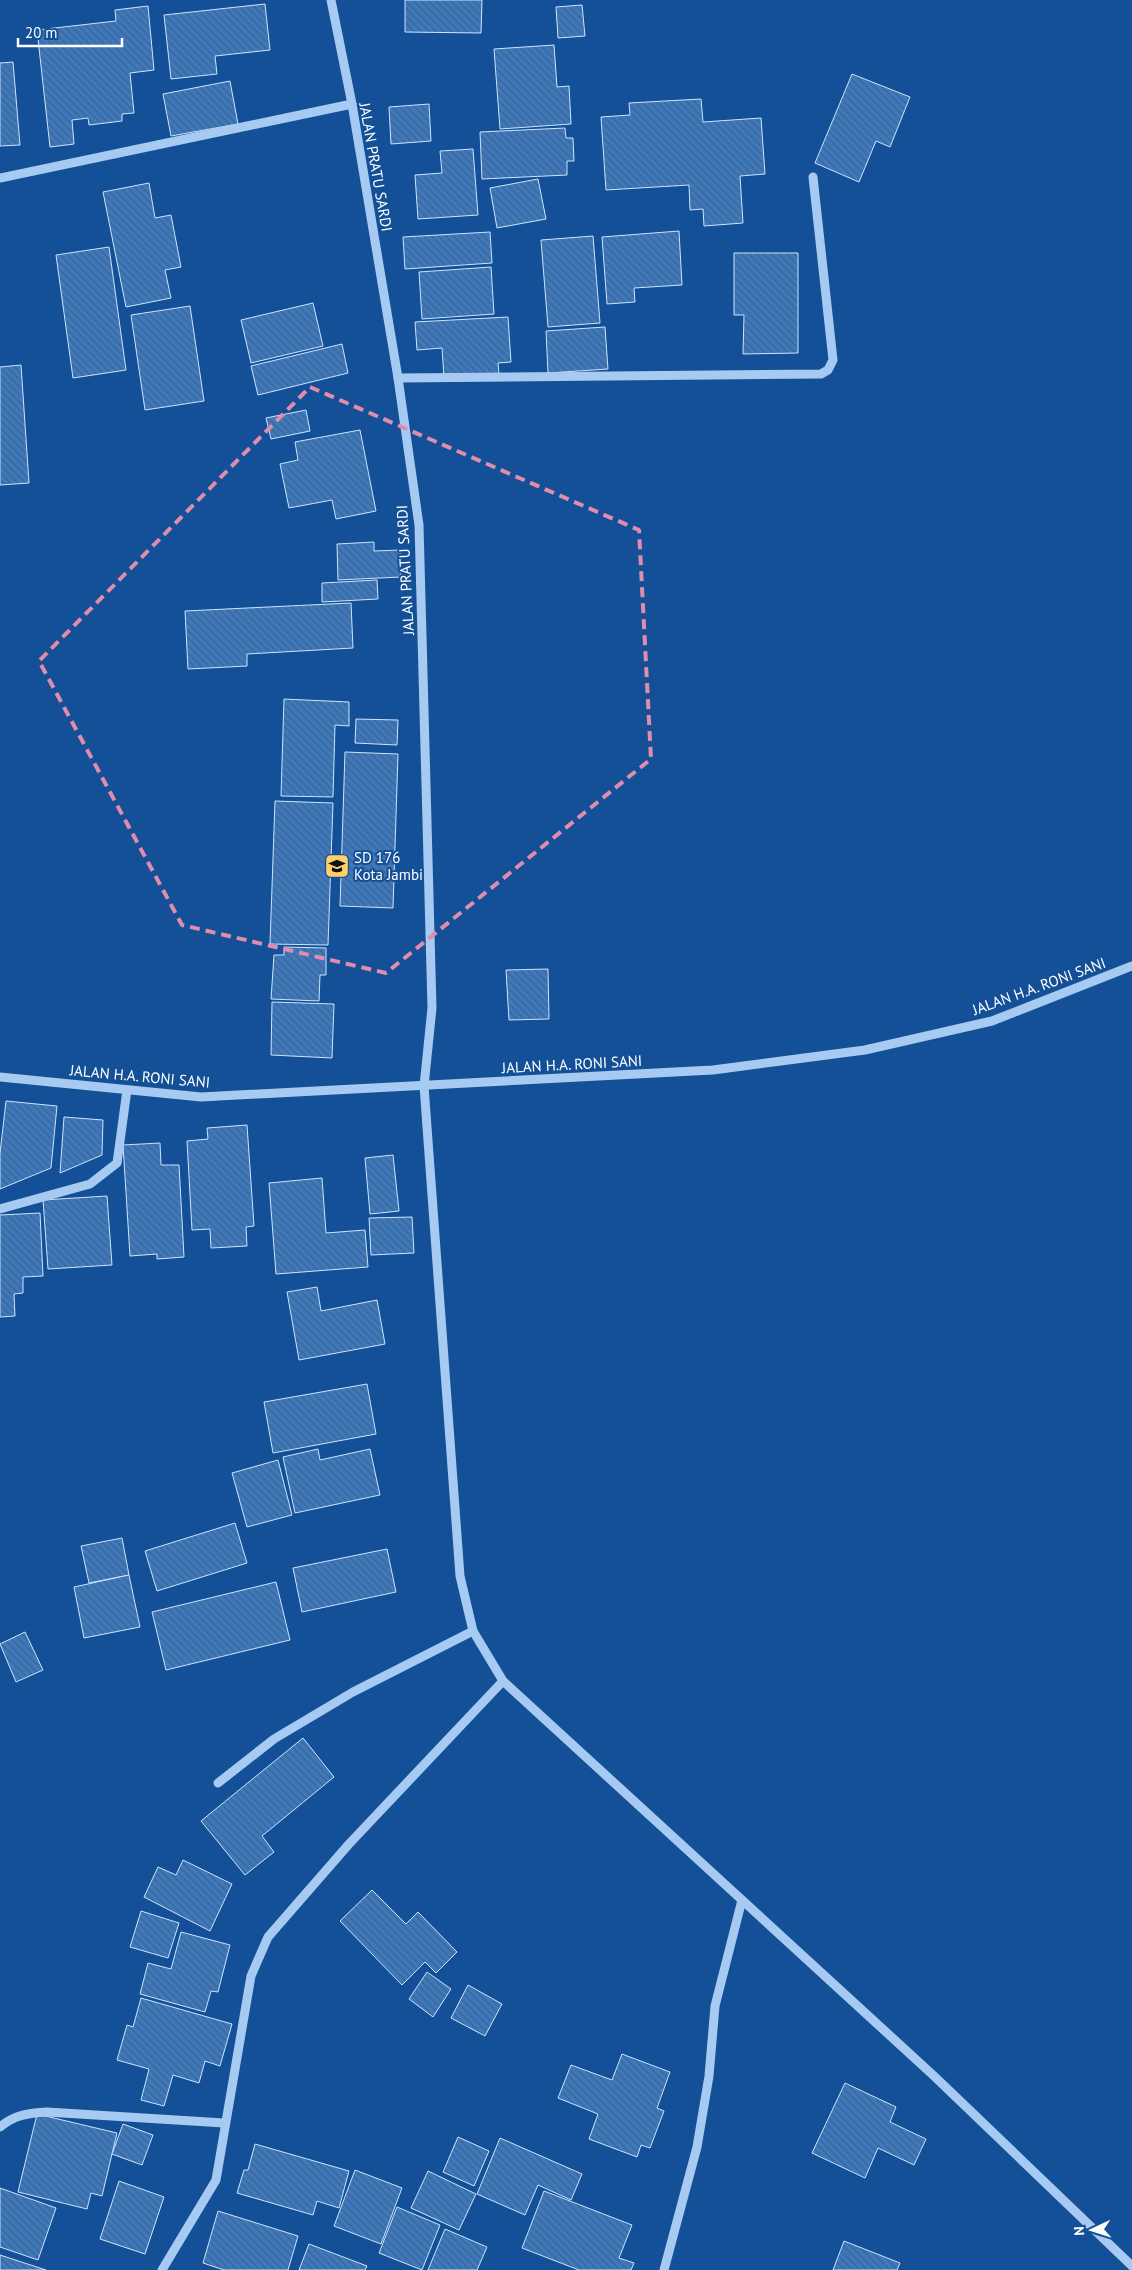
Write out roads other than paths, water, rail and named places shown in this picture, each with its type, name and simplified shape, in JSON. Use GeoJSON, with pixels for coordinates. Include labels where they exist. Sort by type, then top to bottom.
{"type":"FeatureCollection","features":[{"type":"Feature","properties":{"kind":"street","name":"JALAN PRATU SARDI"},"geometry":{"type":"LineString","coordinates":[[331,0],[352,104],[398,378],[419,525],[432,1008],[424,1086],[460,1576],[474,1631],[503,1681],[934,2076],[1132,2266]]}},
{"type":"Feature","properties":{"kind":"street"},"geometry":{"type":"LineString","coordinates":[[0,178],[352,104]]}},
{"type":"Feature","properties":{"kind":"street"},"geometry":{"type":"LineString","coordinates":[[398,378],[821,374],[828,370],[833,360],[812,178]]}},
{"type":"Feature","properties":{"kind":"street","name":"JALAN H.A. RONI SANI"},"geometry":{"type":"LineString","coordinates":[[0,1077],[201,1097],[712,1070],[866,1050],[992,1021],[1132,966]]}},
{"type":"Feature","properties":{"kind":"street"},"geometry":{"type":"LineString","coordinates":[[0,1209],[90,1184],[117,1163],[127,1090]]}},
{"type":"Feature","properties":{"kind":"street"},"geometry":{"type":"LineString","coordinates":[[218,1783],[274,1739],[353,1692],[474,1631]]}},
{"type":"Feature","properties":{"kind":"street"},"geometry":{"type":"LineString","coordinates":[[162,2270],[216,2180],[224,2123],[251,1976],[268,1937],[349,1844],[503,1681]]}},
{"type":"Feature","properties":{"kind":"street"},"geometry":{"type":"LineString","coordinates":[[664,2270],[697,2147],[709,2076],[715,2006],[742,1900]]}},
{"type":"Feature","properties":{"kind":"street"},"geometry":{"type":"LineString","coordinates":[[0,2127],[10,2119],[29,2113],[47,2112],[224,2123]]}},
{"type":"Feature","properties":{"kind":"place","name":"SD 176 Kota Jambi"},"geometry":{"type":"Point","coordinates":[337,866]}}]}
